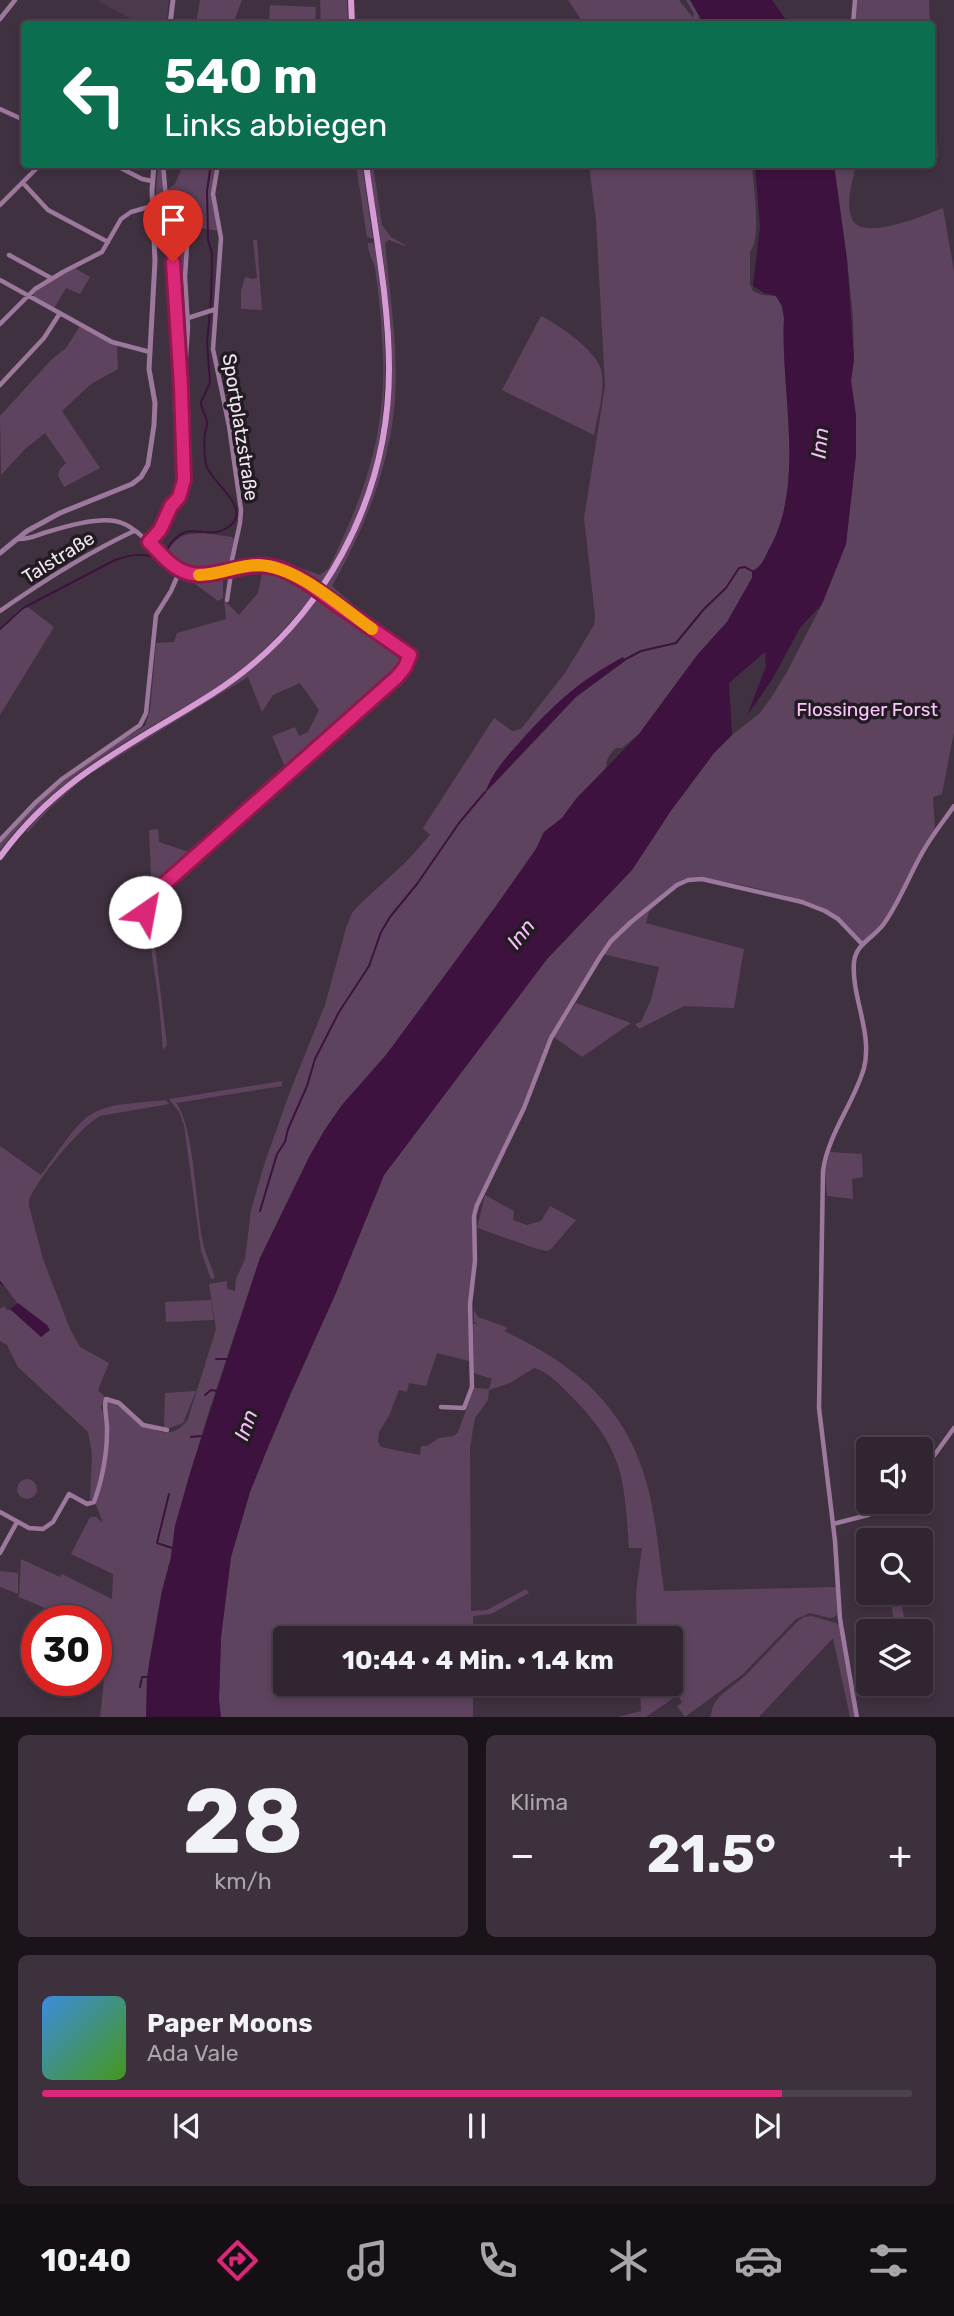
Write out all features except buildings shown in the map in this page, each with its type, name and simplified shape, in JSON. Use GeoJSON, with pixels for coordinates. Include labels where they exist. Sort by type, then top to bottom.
{"type":"FeatureCollection","features":[{"type":"Feature","properties":{"kind":"main road"},"geometry":{"type":"LineString","coordinates":[[351,0],[352,21]]}},
{"type":"Feature","properties":{"kind":"main road"},"geometry":{"type":"LineString","coordinates":[[0,858],[38,812],[76,778],[214,692],[264,654],[301,617],[345,550],[373,481],[385,429],[389,388],[386,312],[367,168]]}},
{"type":"Feature","properties":{"kind":"street"},"geometry":{"type":"LineString","coordinates":[[0,19],[15,0]]}},
{"type":"Feature","properties":{"kind":"street"},"geometry":{"type":"LineString","coordinates":[[170,21],[173,0]]}},
{"type":"Feature","properties":{"kind":"street"},"geometry":{"type":"LineString","coordinates":[[853,21],[855,0]]}},
{"type":"Feature","properties":{"kind":"street"},"geometry":{"type":"LineString","coordinates":[[0,109],[21,119]]}},
{"type":"Feature","properties":{"kind":"street"},"geometry":{"type":"LineString","coordinates":[[0,205],[37,168]]}},
{"type":"Feature","properties":{"kind":"street"},"geometry":{"type":"LineString","coordinates":[[120,168],[142,180],[152,181]]}},
{"type":"Feature","properties":{"kind":"street"},"geometry":{"type":"LineString","coordinates":[[1,550],[39,524],[74,506],[128,486],[143,474],[151,452],[155,417],[150,376],[155,249],[152,206],[154,168]]}},
{"type":"Feature","properties":{"kind":"street"},"geometry":{"type":"LineString","coordinates":[[149,542],[160,530],[182,488],[184,472],[181,387],[163,168]]}},
{"type":"Feature","properties":{"kind":"street","name":"Sportplatzstraße"},"geometry":{"type":"LineString","coordinates":[[217,168],[213,194],[221,238],[213,349],[229,426],[241,510],[227,600]]}},
{"type":"Feature","properties":{"kind":"street"},"geometry":{"type":"LineString","coordinates":[[23,183],[52,212],[108,242]]}},
{"type":"Feature","properties":{"kind":"street"},"geometry":{"type":"LineString","coordinates":[[0,324],[27,295],[51,278],[100,254],[121,219],[131,212],[152,206]]}},
{"type":"Feature","properties":{"kind":"street"},"geometry":{"type":"LineString","coordinates":[[181,387],[184,384],[188,318],[185,286],[188,229]]}},
{"type":"Feature","properties":{"kind":"street"},"geometry":{"type":"LineString","coordinates":[[9,256],[51,278]]}},
{"type":"Feature","properties":{"kind":"street"},"geometry":{"type":"LineString","coordinates":[[0,280],[112,342],[150,352]]}},
{"type":"Feature","properties":{"kind":"street"},"geometry":{"type":"LineString","coordinates":[[188,318],[215,309]]}},
{"type":"Feature","properties":{"kind":"street"},"geometry":{"type":"LineString","coordinates":[[0,385],[44,338],[60,313]]}},
{"type":"Feature","properties":{"kind":"street"},"geometry":{"type":"LineString","coordinates":[[16,539],[104,521],[119,522],[149,542],[180,570],[195,575],[208,575],[248,565],[282,570],[304,581],[410,655],[397,677],[162,886],[149,894],[145,912]]}},
{"type":"Feature","properties":{"kind":"street","name":"Talstraße"},"geometry":{"type":"LineString","coordinates":[[0,611],[69,565],[134,531]]}},
{"type":"Feature","properties":{"kind":"street"},"geometry":{"type":"LineString","coordinates":[[0,840],[26,811],[54,786],[140,725],[147,705],[156,615],[180,570]]}},
{"type":"Feature","properties":{"kind":"street"},"geometry":{"type":"LineString","coordinates":[[857,1717],[840,1619],[833,1524],[819,1408],[823,1171],[828,1149],[864,1066],[866,1044],[854,963],[857,952],[883,925],[907,885],[921,854],[954,806]]}},
{"type":"Feature","properties":{"kind":"street"},"geometry":{"type":"LineString","coordinates":[[441,1407],[460,1410],[464,1408],[472,1387],[470,1304],[475,1261],[474,1216],[477,1205],[524,1108],[551,1038],[611,942],[665,894],[694,878],[812,905],[838,919],[862,944]]}},
{"type":"Feature","properties":{"kind":"street"},"geometry":{"type":"LineString","coordinates":[[0,1512],[33,1528],[47,1528],[69,1494],[87,1504],[94,1502],[107,1441],[104,1404],[106,1399],[118,1403],[144,1425],[167,1430]]}},
{"type":"Feature","properties":{"kind":"street"},"geometry":{"type":"LineString","coordinates":[[933,1457],[954,1428]]}},
{"type":"Feature","properties":{"kind":"street"},"geometry":{"type":"LineString","coordinates":[[833,1524],[870,1514]]}},
{"type":"Feature","properties":{"kind":"street"},"geometry":{"type":"LineString","coordinates":[[0,1553],[17,1522]]}},
{"type":"Feature","properties":{"kind":"shaded area"},"geometry":{"type":"Polygon","coordinates":[[[97,0],[169,0],[166,21],[135,21],[97,0]]]}},
{"type":"Feature","properties":{"kind":"green space"},"geometry":{"type":"Polygon","coordinates":[[[200,0],[242,0],[234,21],[196,21],[200,0]]]}},
{"type":"Feature","properties":{"kind":"green space"},"geometry":{"type":"Polygon","coordinates":[[[320,0],[347,0],[348,21],[321,21],[320,0]]]}},
{"type":"Feature","properties":{"kind":"green space"},"geometry":{"type":"Polygon","coordinates":[[[568,0],[679,0],[693,18],[694,14],[686,0],[690,0],[700,21],[582,21],[568,0]]]}},
{"type":"Feature","properties":{"kind":"green space"},"geometry":{"type":"Polygon","coordinates":[[[856,0],[929,0],[930,21],[854,21],[856,0]]]}},
{"type":"Feature","properties":{"kind":"green space"},"geometry":{"type":"Polygon","coordinates":[[[270,5],[316,7],[315,21],[269,21],[270,5]]]}},
{"type":"Feature","properties":{"kind":"green space"},"geometry":{"type":"Polygon","coordinates":[[[935,105],[938,158],[935,158],[935,105]]]}},
{"type":"Feature","properties":{"kind":"green space"},"geometry":{"type":"Polygon","coordinates":[[[158,168],[162,168],[166,199],[162,213],[155,206],[158,168]]]}},
{"type":"Feature","properties":{"kind":"green space"},"geometry":{"type":"Polygon","coordinates":[[[182,168],[215,168],[213,179],[219,231],[187,226],[183,266],[186,331],[183,381],[180,331],[182,325],[168,189],[175,184],[182,168]]]}},
{"type":"Feature","properties":{"kind":"green space"},"geometry":{"type":"Polygon","coordinates":[[[356,168],[362,168],[373,239],[367,237],[356,168]]]}},
{"type":"Feature","properties":{"kind":"green space"},"geometry":{"type":"Polygon","coordinates":[[[369,168],[373,168],[382,225],[391,237],[405,245],[389,240],[385,243],[394,340],[395,399],[388,448],[374,496],[355,542],[332,586],[410,655],[404,653],[404,665],[396,676],[287,772],[272,736],[295,727],[299,736],[308,732],[319,710],[300,683],[273,695],[262,712],[248,677],[91,773],[223,690],[258,663],[289,633],[317,599],[341,563],[360,524],[375,483],[386,440],[391,397],[389,309],[369,168]]]}},
{"type":"Feature","properties":{"kind":"green space"},"geometry":{"type":"Polygon","coordinates":[[[589,168],[752,168],[756,235],[750,252],[750,284],[753,291],[776,296],[782,306],[784,318],[789,468],[780,525],[764,560],[752,571],[752,578],[727,622],[698,654],[639,734],[622,748],[614,750],[607,760],[606,768],[562,818],[544,832],[536,849],[496,906],[386,1055],[342,1105],[324,1131],[260,1258],[207,1417],[175,1526],[149,1662],[146,1717],[100,1717],[102,1696],[112,1696],[112,1605],[38,1605],[19,1597],[21,1559],[60,1577],[62,1574],[112,1599],[113,1574],[71,1554],[90,1517],[96,1517],[103,1523],[95,1502],[104,1468],[106,1404],[109,1401],[118,1405],[147,1426],[168,1433],[178,1429],[188,1419],[216,1329],[209,1284],[227,1281],[227,1289],[235,1291],[236,1279],[245,1259],[251,1210],[265,1162],[325,1005],[352,913],[406,862],[430,835],[423,828],[494,718],[512,731],[521,729],[565,673],[594,625],[584,518],[605,386],[596,220],[589,168]]]}},
{"type":"Feature","properties":{"kind":"green space","name":"Flossinger Forst"},"geometry":{"type":"Polygon","coordinates":[[[834,168],[855,168],[849,206],[852,219],[858,225],[868,228],[894,225],[943,208],[954,271],[954,732],[942,794],[933,797],[935,829],[921,850],[883,925],[862,944],[822,908],[775,893],[710,879],[684,879],[654,903],[656,905],[649,912],[646,923],[744,949],[734,1008],[684,1006],[639,1029],[635,1024],[641,1022],[651,1000],[659,967],[602,954],[552,1032],[527,1100],[476,1212],[477,1249],[469,1319],[469,1361],[437,1353],[426,1386],[409,1383],[407,1392],[399,1390],[389,1416],[379,1432],[378,1442],[381,1447],[420,1455],[421,1446],[427,1446],[439,1438],[454,1436],[458,1432],[474,1388],[489,1389],[492,1379],[474,1373],[473,1324],[477,1323],[474,1322],[474,1310],[478,1317],[506,1327],[504,1331],[574,1372],[610,1409],[625,1430],[646,1481],[664,1591],[836,1587],[837,1614],[830,1618],[810,1613],[796,1619],[743,1674],[685,1717],[677,1706],[682,1703],[678,1696],[683,1696],[683,1626],[637,1626],[636,1592],[642,1548],[629,1548],[622,1483],[612,1450],[602,1433],[572,1397],[550,1376],[534,1368],[510,1383],[489,1390],[488,1400],[475,1418],[470,1447],[471,1611],[487,1610],[526,1589],[529,1593],[491,1614],[473,1616],[473,1626],[273,1626],[273,1696],[473,1696],[473,1717],[221,1717],[221,1637],[231,1557],[250,1492],[384,1175],[547,959],[632,870],[670,812],[714,753],[759,714],[787,672],[822,604],[846,544],[856,455],[856,416],[851,381],[854,359],[853,317],[834,168]]]}},
{"type":"Feature","properties":{"kind":"green space"},"geometry":{"type":"Polygon","coordinates":[[[253,240],[257,240],[262,310],[241,309],[241,291],[245,277],[257,278],[253,240]]]}},
{"type":"Feature","properties":{"kind":"green space"},"geometry":{"type":"Polygon","coordinates":[[[368,243],[373,243],[375,247],[385,346],[385,378],[379,443],[357,517],[319,588],[280,568],[234,563],[276,559],[320,575],[328,569],[354,512],[372,457],[382,400],[380,311],[375,268],[368,243]]]}},
{"type":"Feature","properties":{"kind":"green space"},"geometry":{"type":"Polygon","coordinates":[[[75,268],[90,277],[80,294],[66,288],[54,308],[34,297],[33,293],[75,268]]]}},
{"type":"Feature","properties":{"kind":"green space"},"geometry":{"type":"Polygon","coordinates":[[[541,316],[576,339],[598,362],[602,386],[594,435],[502,390],[541,316]]]}},
{"type":"Feature","properties":{"kind":"green space"},"geometry":{"type":"Polygon","coordinates":[[[80,326],[117,345],[118,369],[91,384],[62,411],[100,468],[64,487],[58,475],[66,463],[45,433],[25,449],[1,475],[0,416],[51,360],[66,348],[80,326]]]}},
{"type":"Feature","properties":{"kind":"green space"},"geometry":{"type":"Polygon","coordinates":[[[204,533],[232,537],[234,541],[230,562],[220,571],[203,574],[194,572],[177,565],[166,554],[181,537],[204,533]]]}},
{"type":"Feature","properties":{"kind":"green space"},"geometry":{"type":"Polygon","coordinates":[[[263,568],[281,572],[315,593],[265,649],[246,666],[210,692],[86,768],[33,813],[0,850],[0,842],[47,793],[101,752],[145,726],[150,711],[156,643],[174,642],[177,633],[226,619],[224,600],[239,615],[258,593],[263,568]]]}},
{"type":"Feature","properties":{"kind":"green space"},"geometry":{"type":"Polygon","coordinates":[[[192,576],[223,577],[223,598],[218,601],[190,580],[192,576]]]}},
{"type":"Feature","properties":{"kind":"green space"},"geometry":{"type":"Polygon","coordinates":[[[23,606],[54,627],[0,715],[0,628],[23,606]]]}},
{"type":"Feature","properties":{"kind":"green space"},"geometry":{"type":"Polygon","coordinates":[[[80,782],[28,832],[26,831],[48,808],[80,782]]]}},
{"type":"Feature","properties":{"kind":"green space"},"geometry":{"type":"Polygon","coordinates":[[[158,829],[159,842],[195,854],[158,888],[147,890],[142,886],[142,875],[151,876],[149,830],[158,829]]]}},
{"type":"Feature","properties":{"kind":"green space"},"geometry":{"type":"Polygon","coordinates":[[[174,876],[152,900],[150,907],[167,1045],[163,1050],[146,913],[149,899],[174,876]]]}},
{"type":"Feature","properties":{"kind":"green space"},"geometry":{"type":"Polygon","coordinates":[[[576,1003],[631,1023],[582,1057],[554,1037],[576,1003]]]}},
{"type":"Feature","properties":{"kind":"green space"},"geometry":{"type":"Polygon","coordinates":[[[282,1081],[282,1086],[176,1103],[182,1114],[191,1147],[203,1242],[215,1278],[211,1279],[201,1251],[184,1125],[179,1112],[169,1099],[282,1081]]]}},
{"type":"Feature","properties":{"kind":"green space"},"geometry":{"type":"Polygon","coordinates":[[[166,1100],[169,1104],[100,1116],[71,1142],[50,1167],[29,1200],[43,1259],[70,1329],[80,1347],[109,1363],[98,1390],[105,1397],[101,1407],[106,1430],[100,1476],[94,1499],[90,1502],[92,1454],[88,1432],[18,1367],[7,1345],[0,1341],[0,1309],[4,1306],[41,1336],[3,1284],[0,1286],[0,1146],[41,1175],[73,1132],[95,1112],[120,1105],[166,1100]]]}},
{"type":"Feature","properties":{"kind":"green space"},"geometry":{"type":"Polygon","coordinates":[[[830,1152],[862,1154],[863,1177],[852,1179],[853,1199],[827,1196],[825,1171],[830,1152]]]}},
{"type":"Feature","properties":{"kind":"green space"},"geometry":{"type":"Polygon","coordinates":[[[485,1195],[514,1211],[513,1220],[527,1225],[541,1221],[550,1206],[576,1220],[551,1249],[537,1249],[477,1228],[485,1195]]]}},
{"type":"Feature","properties":{"kind":"green space"},"geometry":{"type":"Polygon","coordinates":[[[211,1300],[214,1320],[166,1322],[165,1302],[211,1300]]]}},
{"type":"Feature","properties":{"kind":"green space"},"geometry":{"type":"Polygon","coordinates":[[[196,1391],[183,1423],[164,1428],[165,1393],[196,1391]]]}},
{"type":"Feature","properties":{"kind":"green space"},"geometry":{"type":"Polygon","coordinates":[[[27,1479],[34,1482],[37,1489],[34,1496],[27,1499],[20,1496],[17,1489],[20,1482],[27,1479]]]}},
{"type":"Feature","properties":{"kind":"green space"},"geometry":{"type":"Polygon","coordinates":[[[0,1571],[18,1573],[18,1594],[0,1587],[0,1571]]]}},
{"type":"Feature","properties":{"kind":"green space"},"geometry":{"type":"Polygon","coordinates":[[[891,1605],[902,1605],[904,1619],[894,1619],[891,1605]]]}},
{"type":"Feature","properties":{"kind":"green space"},"geometry":{"type":"Polygon","coordinates":[[[812,1616],[839,1624],[856,1717],[850,1717],[833,1638],[759,1717],[710,1717],[719,1697],[746,1675],[804,1617],[812,1616]]]}},
{"type":"Feature","properties":{"kind":"green space"},"geometry":{"type":"Polygon","coordinates":[[[640,1696],[677,1696],[646,1717],[618,1717],[641,1711],[640,1696]]]}},
{"type":"Feature","properties":{"kind":"water"},"geometry":{"type":"Polygon","coordinates":[[[690,0],[772,0],[787,21],[702,21],[690,0]]]}},
{"type":"Feature","properties":{"kind":"water","name":"Inn"},"geometry":{"type":"Polygon","coordinates":[[[755,168],[834,168],[847,259],[854,359],[851,381],[856,416],[856,455],[846,544],[822,604],[800,628],[773,678],[747,716],[766,666],[765,652],[729,683],[732,735],[714,753],[670,812],[632,870],[547,959],[384,1175],[250,1492],[231,1557],[221,1637],[221,1717],[146,1717],[147,1677],[162,1591],[171,1557],[175,1526],[190,1473],[260,1258],[309,1157],[342,1105],[386,1055],[496,906],[536,849],[544,832],[562,818],[576,799],[639,734],[698,654],[727,622],[752,578],[752,571],[764,560],[780,525],[789,468],[784,318],[782,306],[776,296],[753,286],[760,226],[755,168]]]}},
{"type":"Feature","properties":{"kind":"water"},"geometry":{"type":"Polygon","coordinates":[[[623,657],[625,661],[576,697],[485,793],[502,762],[549,711],[582,683],[623,657]]]}},
{"type":"Feature","properties":{"kind":"water"},"geometry":{"type":"Polygon","coordinates":[[[18,1303],[50,1330],[41,1337],[10,1309],[18,1303]]]}},
{"type":"Feature","properties":{"kind":"waterway"},"geometry":{"type":"LineString","coordinates":[[166,551],[181,534],[195,531],[219,532],[227,528],[235,521],[237,513],[229,496],[206,465],[207,423],[201,402],[210,383],[207,342],[212,254],[208,240],[207,191],[210,168]]}},
{"type":"Feature","properties":{"kind":"waterway"},"geometry":{"type":"LineString","coordinates":[[0,629],[23,608],[115,560],[135,555],[155,557]]}},
{"type":"Feature","properties":{"kind":"waterway"},"geometry":{"type":"LineString","coordinates":[[624,660],[641,651],[676,643],[704,609],[726,588],[739,568],[745,567],[752,571]]}},
{"type":"Feature","properties":{"kind":"waterway"},"geometry":{"type":"LineString","coordinates":[[260,1211],[277,1154],[285,1142],[315,1059],[339,1012],[369,966],[381,932],[459,823],[485,792]]}},
{"type":"Feature","properties":{"kind":"waterway"},"geometry":{"type":"LineString","coordinates":[[216,1359],[227,1359]]}},
{"type":"Feature","properties":{"kind":"waterway"},"geometry":{"type":"LineString","coordinates":[[205,1395],[211,1390],[217,1391]]}},
{"type":"Feature","properties":{"kind":"waterway"},"geometry":{"type":"LineString","coordinates":[[191,1437],[201,1436]]}},
{"type":"Feature","properties":{"kind":"waterway"},"geometry":{"type":"LineString","coordinates":[[169,1494],[157,1543],[172,1548]]}},
{"type":"Feature","properties":{"kind":"waterway"},"geometry":{"type":"LineString","coordinates":[[140,1687],[142,1677],[147,1677]]}},
{"type":"Feature","properties":{"kind":"slow traffic"},"geometry":{"type":"LineString","coordinates":[[199,575],[248,565],[274,567],[304,581],[372,629]]}},
{"type":"Feature","properties":{"kind":"route"},"geometry":{"type":"LineString","coordinates":[[145,912],[149,894],[162,886],[397,677],[410,655],[294,575],[262,565],[239,566],[208,575],[195,575],[173,566],[149,542],[160,530],[171,506],[179,497],[184,480],[173,262]]}}]}
